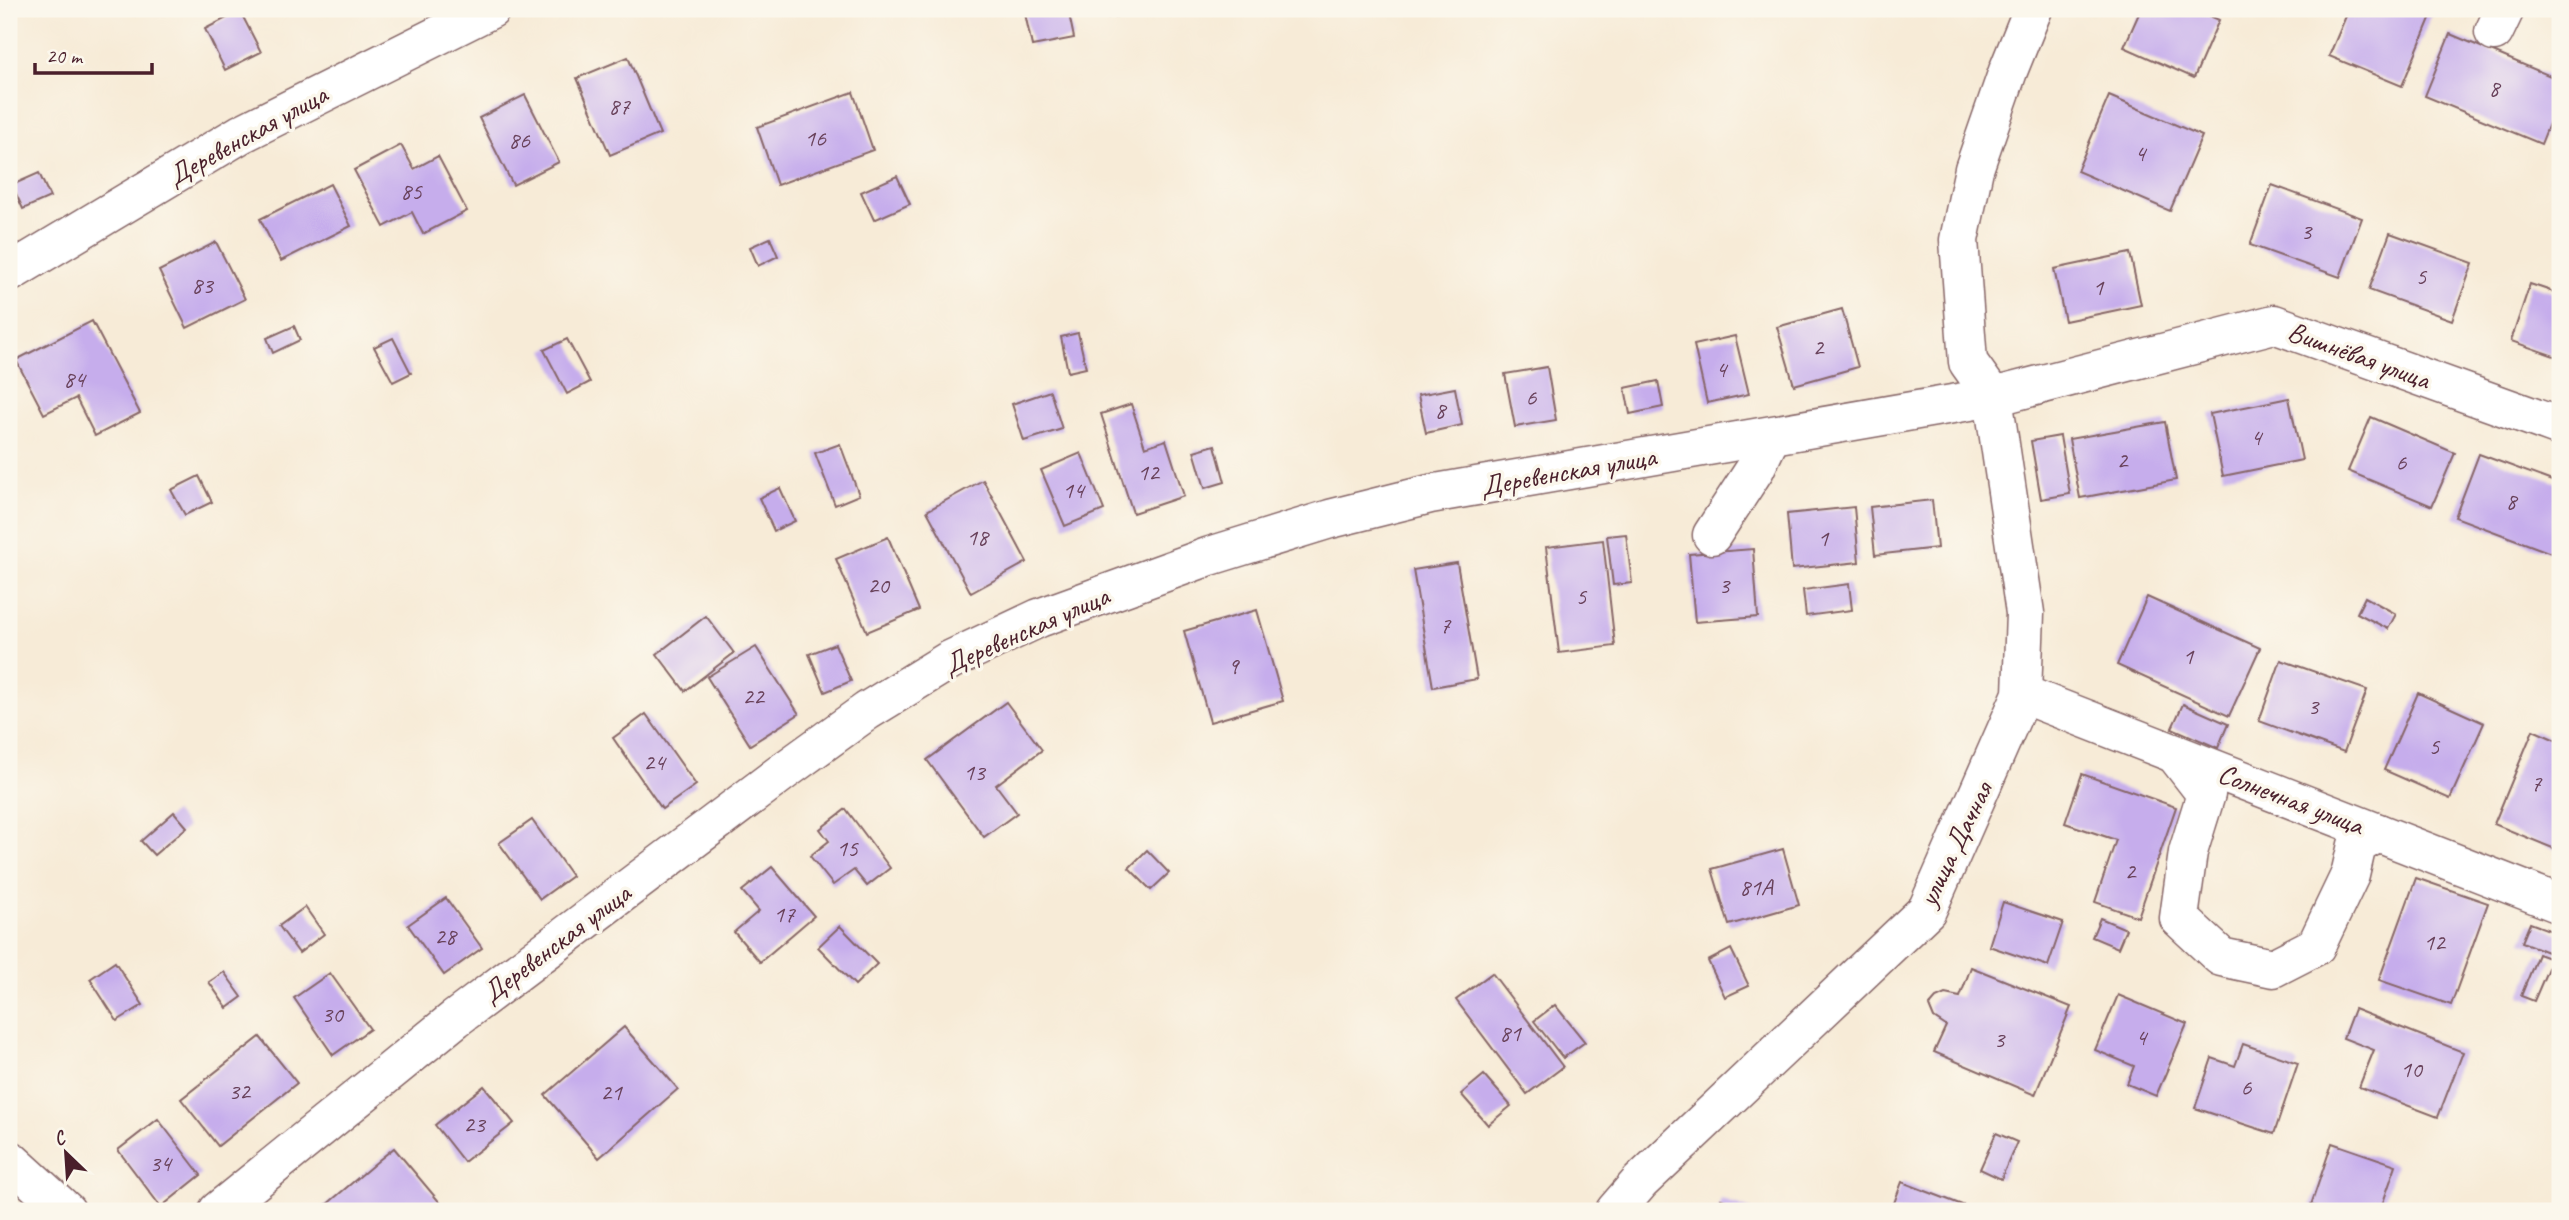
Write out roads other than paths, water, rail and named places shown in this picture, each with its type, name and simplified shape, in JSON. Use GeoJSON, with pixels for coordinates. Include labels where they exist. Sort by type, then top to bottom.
{"type":"FeatureCollection","features":[{"type":"Feature","properties":{"kind":"street","name":"Деревенская улица"},"geometry":{"type":"LineString","coordinates":[[9,273],[241,134],[491,9]]}},
{"type":"Feature","properties":{"kind":"street"},"geometry":{"type":"LineString","coordinates":[[1993,397],[1968,362],[1959,240],[1974,169],[2033,9]]}},
{"type":"Feature","properties":{"kind":"street","name":"Вишнёвая улица"},"geometry":{"type":"LineString","coordinates":[[1993,397],[2274,324],[2560,427]]}},
{"type":"Feature","properties":{"kind":"street","name":"Деревенская улица"},"geometry":{"type":"LineString","coordinates":[[218,1211],[455,1019],[784,771],[867,711],[950,660],[1038,618],[1210,556],[1330,519],[1430,494],[1993,397]]}},
{"type":"Feature","properties":{"kind":"street","name":"улица Дачная"},"geometry":{"type":"LineString","coordinates":[[1615,1211],[1640,1182],[1927,910],[2022,694],[2025,613],[1993,397]]}},
{"type":"Feature","properties":{"kind":"street"},"geometry":{"type":"LineString","coordinates":[[1712,535],[1755,470],[1771,436]]}},
{"type":"Feature","properties":{"kind":"street","name":"Солнечная улица"},"geometry":{"type":"LineString","coordinates":[[2022,694],[2560,904]]}},
{"type":"Feature","properties":{"kind":"street"},"geometry":{"type":"LineString","coordinates":[[2175,754],[2206,794],[2188,852],[2179,918],[2221,957],[2273,968],[2316,946],[2350,875],[2357,845],[2378,833]]}},
{"type":"Feature","properties":{"kind":"street"},"geometry":{"type":"LineString","coordinates":[[9,1159],[66,1211]]}}]}
